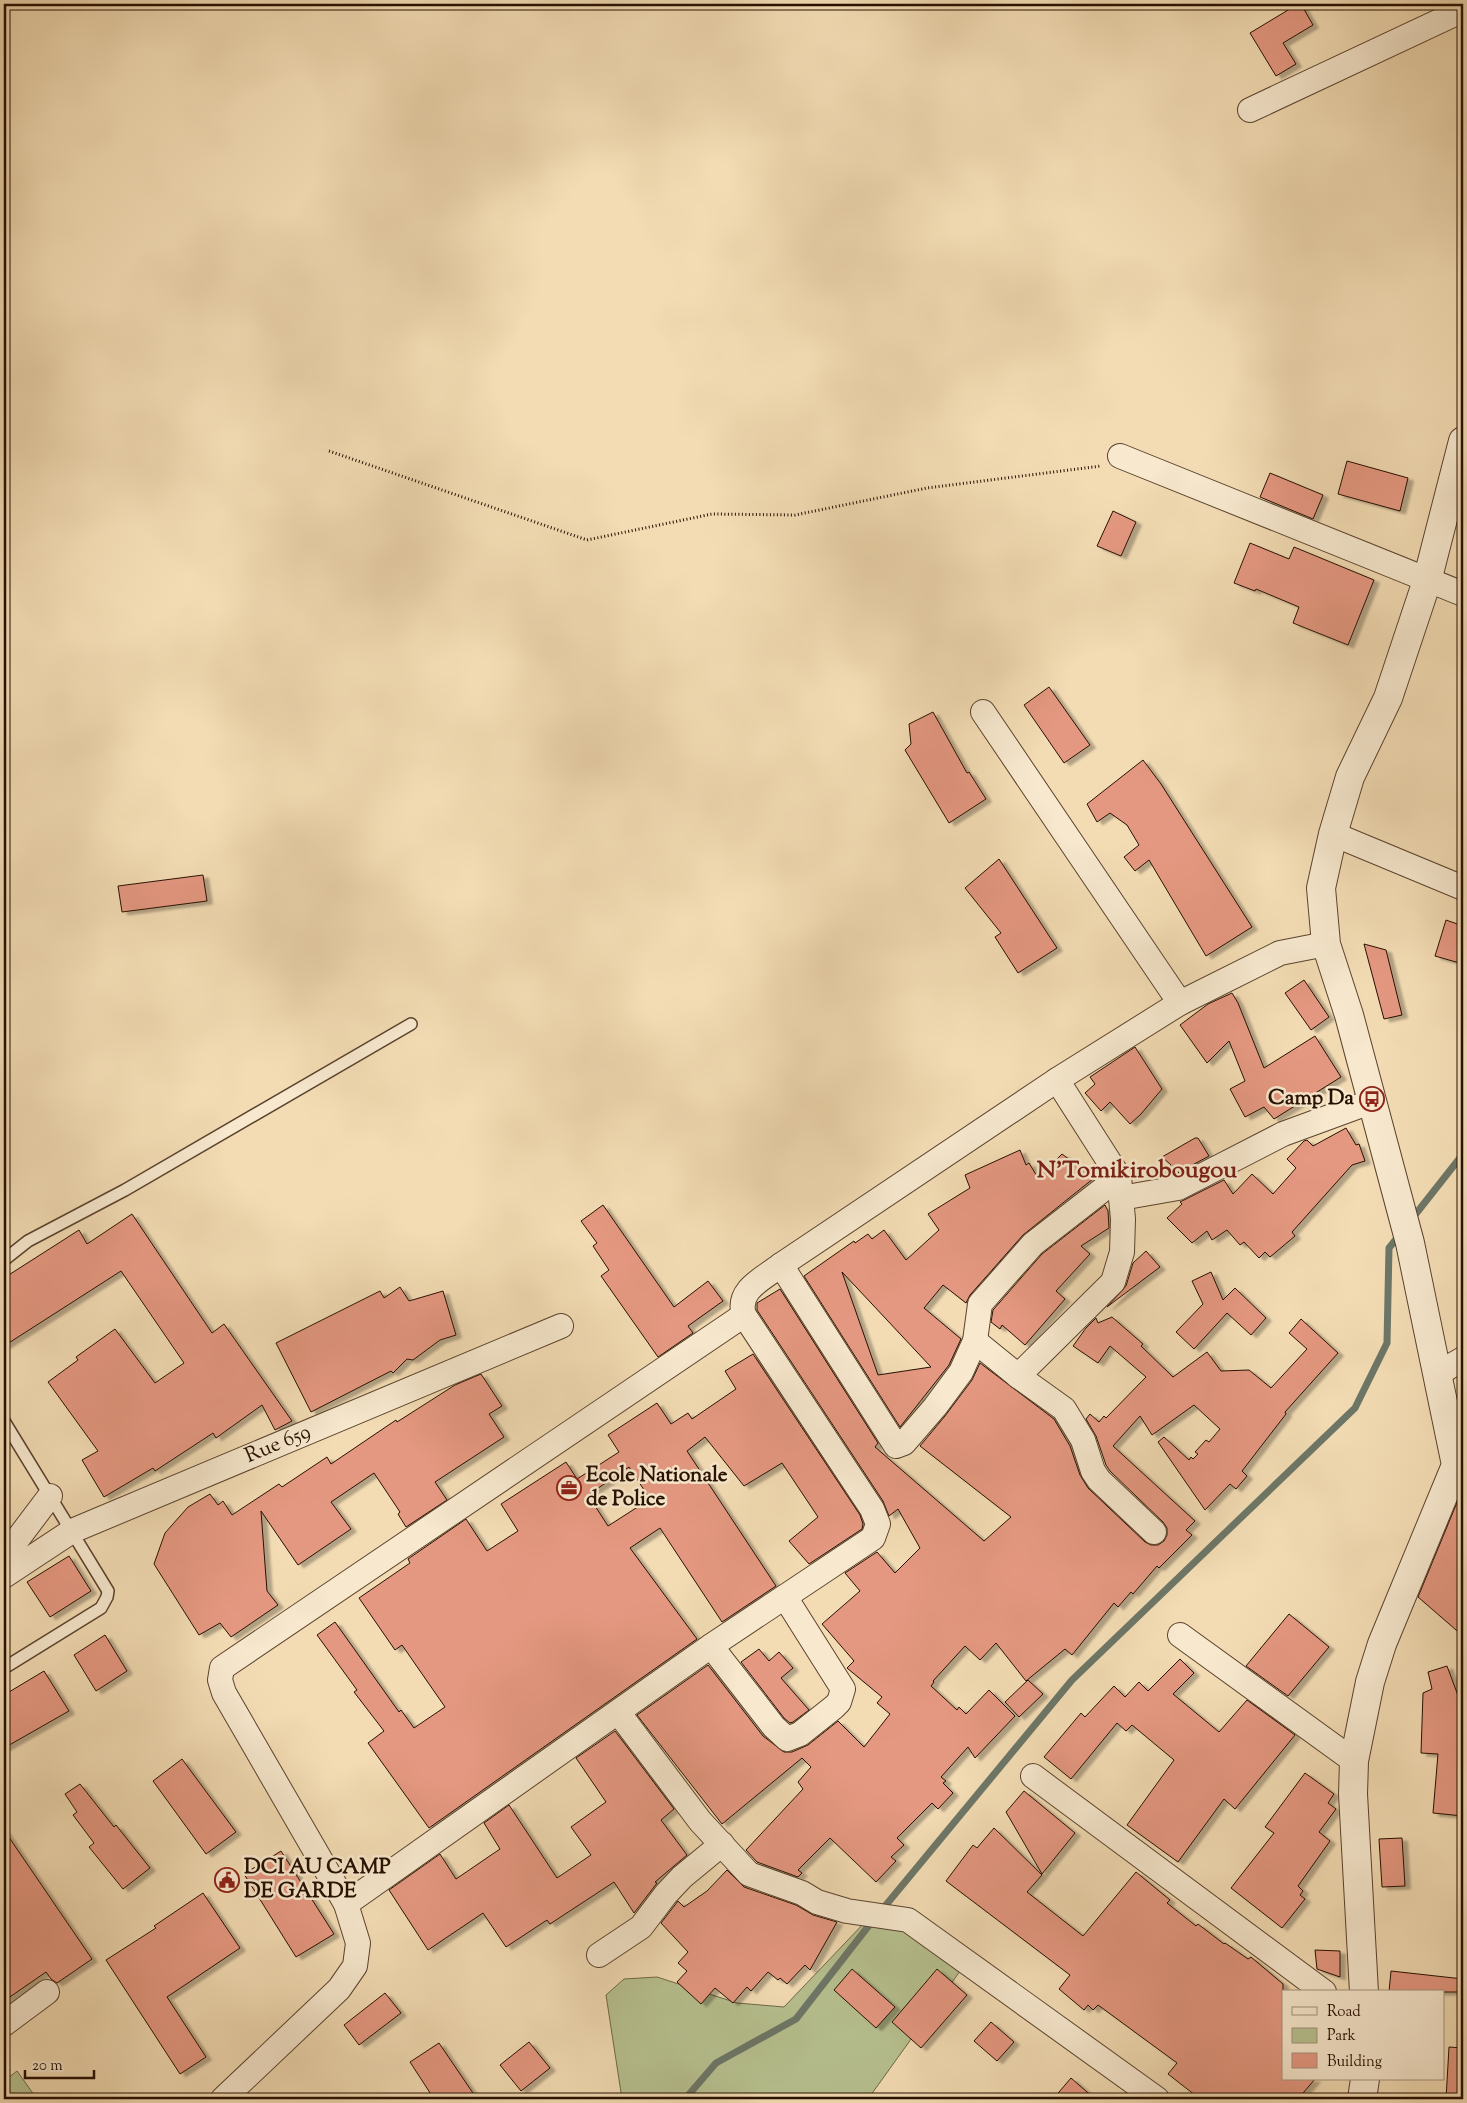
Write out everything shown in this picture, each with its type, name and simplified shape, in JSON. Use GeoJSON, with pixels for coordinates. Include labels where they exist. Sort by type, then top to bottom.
{"type":"FeatureCollection","features":[{"type":"Feature","properties":{"kind":"street"},"geometry":{"type":"LineString","coordinates":[[1250,110],[1463,10]]}},
{"type":"Feature","properties":{"kind":"street"},"geometry":{"type":"LineString","coordinates":[[1364,1990],[1353,1794],[1354,1761],[1370,1682],[1382,1644],[1456,1464],[1410,1243],[1350,1015],[1326,944],[1321,888],[1333,834],[1350,777],[1388,698],[1427,581],[1459,478],[1463,441]]}},
{"type":"Feature","properties":{"kind":"street"},"geometry":{"type":"LineString","coordinates":[[1120,456],[1463,594]]}},
{"type":"Feature","properties":{"kind":"street"},"geometry":{"type":"LineString","coordinates":[[983,712],[1180,1003]]}},
{"type":"Feature","properties":{"kind":"street"},"geometry":{"type":"LineString","coordinates":[[1333,834],[1463,888]]}},
{"type":"Feature","properties":{"kind":"street"},"geometry":{"type":"LineString","coordinates":[[346,1904],[711,1646],[873,1538],[878,1524],[872,1509],[744,1315],[741,1305],[746,1291],[781,1265],[1057,1080],[1180,1003],[1280,953],[1326,944]]}},
{"type":"Feature","properties":{"kind":"street"},"geometry":{"type":"LineString","coordinates":[[1018,1376],[1113,1282],[1122,1252],[1123,1219],[1120,1187],[1057,1080]]}},
{"type":"Feature","properties":{"kind":"street"},"geometry":{"type":"LineString","coordinates":[[781,1265],[896,1446],[904,1442],[935,1407],[961,1372],[975,1341],[980,1304],[1033,1244],[1120,1187],[1178,1188],[1283,1134],[1373,1101]]}},
{"type":"Feature","properties":{"kind":"street"},"geometry":{"type":"LineString","coordinates":[[223,2099],[339,1989],[355,1966],[358,1943],[346,1904],[224,1693],[220,1680],[222,1668],[744,1315]]}},
{"type":"Feature","properties":{"kind":"street","name":"Rue 659"},"geometry":{"type":"LineString","coordinates":[[4,1576],[72,1532],[561,1326]]}},
{"type":"Feature","properties":{"kind":"street"},"geometry":{"type":"LineString","coordinates":[[975,1341],[1018,1376],[1064,1409],[1083,1440],[1093,1471],[1099,1480],[1154,1532]]}},
{"type":"Feature","properties":{"kind":"street"},"geometry":{"type":"LineString","coordinates":[[1437,1374],[1463,1359]]}},
{"type":"Feature","properties":{"kind":"street"},"geometry":{"type":"LineString","coordinates":[[4,1557],[50,1496]]}},
{"type":"Feature","properties":{"kind":"street"},"geometry":{"type":"LineString","coordinates":[[711,1646],[774,1727],[787,1739],[800,1734],[839,1702],[843,1689],[784,1597]]}},
{"type":"Feature","properties":{"kind":"street"},"geometry":{"type":"LineString","coordinates":[[1180,1635],[1354,1761]]}},
{"type":"Feature","properties":{"kind":"street"},"geometry":{"type":"LineString","coordinates":[[618,1712],[700,1821],[749,1874],[802,1893],[817,1902],[847,1911],[908,1920],[1157,2099]]}},
{"type":"Feature","properties":{"kind":"street"},"geometry":{"type":"LineString","coordinates":[[1033,1776],[1321,1990]]}},
{"type":"Feature","properties":{"kind":"street"},"geometry":{"type":"LineString","coordinates":[[599,1954],[641,1928],[666,1894],[682,1877],[722,1844]]}},
{"type":"Feature","properties":{"kind":"street"},"geometry":{"type":"LineString","coordinates":[[4,2024],[47,1992]]}},
{"type":"Feature","properties":{"kind":"street"},"geometry":{"type":"LineString","coordinates":[[1362,2099],[1365,2080]]}},
{"type":"Feature","properties":{"kind":"lane"},"geometry":{"type":"LineString","coordinates":[[4,1260],[28,1241],[125,1190],[411,1024]]}},
{"type":"Feature","properties":{"kind":"lane"},"geometry":{"type":"LineString","coordinates":[[4,1421],[108,1591],[101,1608],[4,1668]]}},
{"type":"Feature","properties":{"kind":"path"},"geometry":{"type":"LineString","coordinates":[[329,451],[587,540],[712,514],[795,515],[927,488],[1100,467],[1120,456]]}},
{"type":"Feature","properties":{"kind":"green space"},"geometry":{"type":"Polygon","coordinates":[[[910,1918],[968,1960],[868,2099],[622,2099],[606,1995],[624,1979],[657,1977],[737,2003],[784,2007],[866,1921],[910,1918]]]}},
{"type":"Feature","properties":{"kind":"green space"},"geometry":{"type":"Polygon","coordinates":[[[17,2071],[37,2099],[4,2099],[4,2081],[17,2071]]]}},
{"type":"Feature","properties":{"kind":"building"},"geometry":{"type":"Polygon","coordinates":[[[1301,4],[1313,25],[1283,43],[1296,64],[1276,76],[1250,33],[1301,4]]]}},
{"type":"Feature","properties":{"kind":"building"},"geometry":{"type":"Polygon","coordinates":[[[1347,461],[1408,478],[1400,511],[1338,494],[1347,461]]]}},
{"type":"Feature","properties":{"kind":"building"},"geometry":{"type":"Polygon","coordinates":[[[1270,473],[1323,495],[1313,519],[1260,497],[1270,473]]]}},
{"type":"Feature","properties":{"kind":"building"},"geometry":{"type":"Polygon","coordinates":[[[1113,511],[1136,522],[1121,556],[1097,546],[1113,511]]]}},
{"type":"Feature","properties":{"kind":"building"},"geometry":{"type":"Polygon","coordinates":[[[1250,543],[1289,559],[1294,547],[1374,580],[1348,645],[1293,623],[1299,607],[1256,589],[1255,591],[1234,583],[1250,543]]]}},
{"type":"Feature","properties":{"kind":"building"},"geometry":{"type":"Polygon","coordinates":[[[1049,687],[1090,745],[1064,763],[1024,705],[1049,687]]]}},
{"type":"Feature","properties":{"kind":"building"},"geometry":{"type":"Polygon","coordinates":[[[933,712],[967,773],[969,772],[986,799],[949,823],[905,750],[911,744],[909,724],[933,712]]]}},
{"type":"Feature","properties":{"kind":"building"},"geometry":{"type":"Polygon","coordinates":[[[1143,760],[1161,784],[1252,927],[1206,956],[1149,860],[1135,871],[1124,857],[1139,845],[1127,825],[1110,813],[1097,822],[1087,804],[1143,760]]]}},
{"type":"Feature","properties":{"kind":"building"},"geometry":{"type":"Polygon","coordinates":[[[999,859],[1057,948],[1018,973],[995,937],[1001,933],[965,888],[999,859]]]}},
{"type":"Feature","properties":{"kind":"building"},"geometry":{"type":"Polygon","coordinates":[[[203,875],[207,901],[122,912],[118,886],[203,875]]]}},
{"type":"Feature","properties":{"kind":"building"},"geometry":{"type":"Polygon","coordinates":[[[1446,920],[1463,926],[1463,964],[1435,956],[1446,920]]]}},
{"type":"Feature","properties":{"kind":"building"},"geometry":{"type":"Polygon","coordinates":[[[1364,944],[1386,950],[1402,1015],[1384,1019],[1364,944]]]}},
{"type":"Feature","properties":{"kind":"building"},"geometry":{"type":"Polygon","coordinates":[[[1304,980],[1329,1017],[1311,1030],[1285,993],[1304,980]]]}},
{"type":"Feature","properties":{"kind":"building"},"geometry":{"type":"Polygon","coordinates":[[[1232,993],[1238,1003],[1264,1068],[1315,1036],[1341,1077],[1274,1119],[1264,1107],[1245,1117],[1230,1089],[1245,1081],[1229,1041],[1207,1063],[1180,1025],[1208,1004],[1232,993]]]}},
{"type":"Feature","properties":{"kind":"building"},"geometry":{"type":"Polygon","coordinates":[[[1135,1047],[1162,1089],[1130,1124],[1110,1102],[1101,1111],[1085,1093],[1095,1084],[1090,1077],[1135,1047]]]}},
{"type":"Feature","properties":{"kind":"building"},"geometry":{"type":"Polygon","coordinates":[[[1346,1128],[1356,1145],[1359,1144],[1365,1161],[1352,1165],[1292,1232],[1295,1236],[1270,1257],[1265,1252],[1259,1258],[1244,1242],[1240,1245],[1227,1230],[1212,1240],[1207,1231],[1192,1243],[1167,1218],[1182,1204],[1180,1202],[1224,1180],[1233,1194],[1252,1174],[1273,1194],[1296,1168],[1287,1159],[1304,1141],[1307,1140],[1313,1146],[1346,1128]]]}},
{"type":"Feature","properties":{"kind":"building"},"geometry":{"type":"Polygon","coordinates":[[[1198,1138],[1209,1156],[1174,1175],[1164,1176],[1161,1172],[1171,1165],[1162,1157],[1198,1138]]]}},
{"type":"Feature","properties":{"kind":"building"},"geometry":{"type":"Polygon","coordinates":[[[1020,1150],[1026,1165],[1029,1163],[1038,1178],[1062,1154],[1094,1178],[1023,1235],[970,1295],[966,1303],[943,1285],[924,1308],[961,1339],[949,1365],[900,1427],[804,1276],[854,1241],[855,1243],[868,1234],[872,1239],[884,1230],[906,1260],[939,1230],[928,1214],[970,1188],[965,1175],[1020,1150]],[[842,1272],[878,1375],[931,1367],[842,1272]]]}},
{"type":"Feature","properties":{"kind":"building"},"geometry":{"type":"Polygon","coordinates":[[[603,1205],[674,1307],[708,1281],[723,1301],[688,1326],[693,1333],[658,1357],[601,1276],[609,1270],[593,1246],[597,1243],[581,1221],[603,1205]]]}},
{"type":"Feature","properties":{"kind":"building"},"geometry":{"type":"Polygon","coordinates":[[[1105,1205],[1108,1211],[1109,1228],[1081,1246],[1090,1254],[1056,1291],[1065,1299],[1025,1345],[1002,1325],[1000,1329],[991,1322],[993,1310],[1042,1254],[1105,1205]]]}},
{"type":"Feature","properties":{"kind":"building"},"geometry":{"type":"Polygon","coordinates":[[[132,1214],[212,1333],[224,1324],[292,1421],[275,1430],[262,1405],[216,1438],[213,1433],[155,1471],[153,1468],[104,1497],[82,1460],[98,1451],[48,1382],[78,1360],[76,1357],[115,1329],[155,1383],[184,1363],[121,1271],[4,1346],[4,1278],[79,1230],[87,1244],[132,1214]]]}},
{"type":"Feature","properties":{"kind":"building"},"geometry":{"type":"Polygon","coordinates":[[[1146,1251],[1160,1267],[1107,1307],[1126,1286],[1133,1263],[1146,1251]]]}},
{"type":"Feature","properties":{"kind":"building"},"geometry":{"type":"Polygon","coordinates":[[[1211,1272],[1223,1300],[1235,1288],[1266,1318],[1251,1335],[1227,1313],[1194,1349],[1176,1332],[1203,1304],[1192,1281],[1211,1272]]]}},
{"type":"Feature","properties":{"kind":"building"},"geometry":{"type":"Polygon","coordinates":[[[400,1287],[409,1301],[443,1291],[456,1335],[440,1340],[413,1360],[407,1359],[393,1373],[391,1371],[311,1412],[276,1343],[380,1291],[384,1298],[400,1287]]]}},
{"type":"Feature","properties":{"kind":"building"},"geometry":{"type":"Polygon","coordinates":[[[780,1289],[878,1443],[875,1447],[984,1541],[1011,1517],[920,1446],[972,1380],[980,1363],[1054,1419],[1070,1446],[1080,1475],[1088,1488],[1145,1542],[1151,1545],[1158,1545],[1164,1541],[1167,1535],[1167,1528],[1110,1471],[1096,1436],[1086,1419],[1090,1414],[1099,1422],[1104,1416],[1106,1418],[1146,1377],[1110,1346],[1098,1363],[1073,1346],[1086,1328],[1096,1318],[1098,1323],[1112,1317],[1143,1344],[1141,1346],[1173,1377],[1207,1352],[1221,1371],[1249,1370],[1271,1388],[1307,1349],[1289,1333],[1301,1319],[1338,1353],[1285,1412],[1286,1414],[1242,1471],[1247,1476],[1236,1489],[1230,1484],[1205,1510],[1158,1442],[1164,1437],[1189,1460],[1198,1454],[1195,1452],[1206,1440],[1209,1442],[1220,1429],[1194,1405],[1152,1435],[1140,1416],[1113,1446],[1195,1521],[1186,1530],[1192,1535],[1159,1568],[1157,1566],[1133,1594],[1131,1592],[1118,1607],[1114,1603],[1072,1655],[1065,1649],[1026,1681],[996,1643],[980,1660],[965,1646],[933,1681],[931,1686],[957,1710],[959,1707],[966,1714],[989,1690],[1015,1716],[975,1758],[968,1747],[941,1777],[946,1781],[943,1783],[953,1793],[938,1809],[932,1803],[897,1838],[904,1845],[891,1857],[896,1861],[876,1882],[830,1838],[798,1870],[802,1873],[798,1877],[757,1862],[746,1850],[803,1789],[798,1782],[811,1767],[802,1758],[722,1824],[637,1715],[708,1665],[763,1736],[784,1752],[792,1752],[808,1745],[838,1721],[864,1747],[890,1714],[877,1703],[882,1697],[847,1668],[854,1661],[822,1624],[860,1591],[845,1573],[877,1552],[895,1573],[920,1548],[898,1509],[889,1516],[883,1501],[757,1310],[757,1303],[780,1289]]]}},
{"type":"Feature","properties":{"kind":"building"},"geometry":{"type":"Polygon","coordinates":[[[753,1354],[860,1515],[863,1524],[862,1529],[809,1564],[789,1541],[818,1517],[782,1463],[744,1486],[705,1437],[687,1451],[776,1586],[722,1622],[660,1528],[630,1548],[697,1639],[429,1828],[368,1743],[384,1731],[354,1692],[357,1690],[317,1635],[335,1622],[399,1712],[401,1710],[414,1728],[445,1707],[402,1645],[395,1650],[359,1598],[410,1563],[408,1559],[466,1519],[487,1551],[518,1531],[501,1504],[566,1462],[577,1479],[619,1452],[608,1435],[657,1403],[671,1424],[688,1413],[692,1419],[736,1389],[725,1371],[753,1354]],[[629,1467],[588,1495],[608,1526],[650,1499],[629,1467]]]}},
{"type":"Feature","properties":{"kind":"building"},"geometry":{"type":"Polygon","coordinates":[[[481,1374],[502,1406],[489,1414],[504,1437],[435,1482],[447,1500],[406,1527],[398,1514],[400,1512],[374,1473],[331,1502],[351,1529],[298,1565],[261,1511],[267,1591],[278,1605],[231,1637],[220,1623],[199,1635],[154,1564],[165,1533],[188,1507],[210,1494],[218,1505],[223,1501],[232,1515],[279,1484],[282,1487],[327,1457],[331,1464],[396,1420],[397,1422],[455,1385],[481,1374]]]}},
{"type":"Feature","properties":{"kind":"building"},"geometry":{"type":"Polygon","coordinates":[[[1463,1488],[1463,1636],[1418,1597],[1463,1488]]]}},
{"type":"Feature","properties":{"kind":"building"},"geometry":{"type":"Polygon","coordinates":[[[69,1556],[91,1591],[50,1617],[27,1582],[69,1556]]]}},
{"type":"Feature","properties":{"kind":"building"},"geometry":{"type":"Polygon","coordinates":[[[1289,1614],[1329,1647],[1288,1696],[1246,1666],[1289,1614]]]}},
{"type":"Feature","properties":{"kind":"building"},"geometry":{"type":"Polygon","coordinates":[[[105,1635],[127,1671],[96,1691],[74,1655],[105,1635]]]}},
{"type":"Feature","properties":{"kind":"building"},"geometry":{"type":"Polygon","coordinates":[[[759,1649],[769,1661],[779,1652],[793,1668],[781,1678],[809,1710],[793,1722],[790,1723],[784,1718],[741,1662],[759,1649]]]}},
{"type":"Feature","properties":{"kind":"building"},"geometry":{"type":"Polygon","coordinates":[[[1180,1659],[1194,1673],[1173,1694],[1219,1732],[1247,1700],[1295,1735],[1235,1809],[1224,1799],[1178,1862],[1127,1825],[1174,1760],[1132,1725],[1126,1731],[1117,1723],[1071,1779],[1044,1757],[1081,1713],[1085,1717],[1114,1686],[1125,1697],[1139,1682],[1148,1691],[1180,1659]]]}},
{"type":"Feature","properties":{"kind":"building"},"geometry":{"type":"Polygon","coordinates":[[[1447,1666],[1463,1709],[1463,1816],[1433,1813],[1438,1754],[1421,1753],[1423,1693],[1432,1689],[1428,1672],[1447,1666]]]}},
{"type":"Feature","properties":{"kind":"building"},"geometry":{"type":"Polygon","coordinates":[[[44,1671],[69,1711],[4,1748],[4,1695],[44,1671]]]}},
{"type":"Feature","properties":{"kind":"building"},"geometry":{"type":"Polygon","coordinates":[[[1028,1680],[1043,1694],[1019,1717],[1005,1702],[1028,1680]]]}},
{"type":"Feature","properties":{"kind":"building"},"geometry":{"type":"Polygon","coordinates":[[[615,1731],[674,1809],[661,1820],[687,1855],[655,1882],[657,1883],[634,1913],[614,1882],[550,1924],[547,1920],[506,1947],[483,1913],[428,1950],[389,1890],[440,1854],[456,1879],[500,1849],[484,1823],[509,1805],[557,1878],[591,1855],[571,1827],[606,1802],[576,1758],[615,1731]]]}},
{"type":"Feature","properties":{"kind":"building"},"geometry":{"type":"Polygon","coordinates":[[[182,1759],[236,1832],[206,1854],[153,1781],[182,1759]]]}},
{"type":"Feature","properties":{"kind":"building"},"geometry":{"type":"Polygon","coordinates":[[[1305,1773],[1334,1794],[1328,1803],[1336,1809],[1319,1832],[1330,1841],[1298,1886],[1303,1891],[1300,1895],[1305,1899],[1282,1928],[1231,1888],[1274,1833],[1265,1827],[1305,1773]]]}},
{"type":"Feature","properties":{"kind":"building"},"geometry":{"type":"Polygon","coordinates":[[[80,1784],[150,1868],[123,1889],[89,1847],[94,1843],[73,1815],[77,1812],[65,1794],[80,1784]]]}},
{"type":"Feature","properties":{"kind":"building"},"geometry":{"type":"Polygon","coordinates":[[[1024,1791],[1075,1833],[1042,1874],[1006,1812],[1024,1791]]]}},
{"type":"Feature","properties":{"kind":"building"},"geometry":{"type":"Polygon","coordinates":[[[994,1828],[1042,1875],[1027,1892],[1083,1936],[1136,1872],[1170,1900],[1167,1903],[1196,1926],[1198,1924],[1248,1959],[1251,1957],[1283,1984],[1282,2080],[1314,2080],[1298,2099],[1200,2099],[1168,2074],[1177,2063],[1098,2005],[1093,2010],[1088,2005],[1084,2010],[1059,1989],[1070,1975],[946,1881],[973,1845],[977,1848],[994,1828]]]}},
{"type":"Feature","properties":{"kind":"building"},"geometry":{"type":"Polygon","coordinates":[[[4,1830],[92,1959],[57,1983],[46,1972],[4,2001],[4,1830]]]}},
{"type":"Feature","properties":{"kind":"building"},"geometry":{"type":"Polygon","coordinates":[[[1402,1838],[1405,1886],[1382,1887],[1379,1839],[1402,1838]]]}},
{"type":"Feature","properties":{"kind":"building"},"geometry":{"type":"Polygon","coordinates":[[[281,1851],[334,1934],[296,1957],[244,1874],[281,1851]]]}},
{"type":"Feature","properties":{"kind":"building"},"geometry":{"type":"Polygon","coordinates":[[[727,1870],[744,1887],[796,1905],[813,1915],[837,1922],[810,1970],[805,1965],[787,1984],[768,1972],[751,1991],[747,1987],[733,2003],[715,1988],[701,2004],[677,1982],[687,1971],[678,1963],[688,1952],[661,1923],[678,1901],[684,1907],[707,1891],[727,1870]]]}},
{"type":"Feature","properties":{"kind":"building"},"geometry":{"type":"Polygon","coordinates":[[[203,1893],[240,1948],[167,1997],[206,2057],[180,2074],[106,1960],[156,1928],[154,1926],[203,1893]]]}},
{"type":"Feature","properties":{"kind":"building"},"geometry":{"type":"Polygon","coordinates":[[[1315,1950],[1340,1951],[1340,1977],[1317,1969],[1315,1950]]]}},
{"type":"Feature","properties":{"kind":"building"},"geometry":{"type":"Polygon","coordinates":[[[852,1969],[895,2007],[876,2028],[834,1990],[852,1969]]]}},
{"type":"Feature","properties":{"kind":"building"},"geometry":{"type":"Polygon","coordinates":[[[937,1969],[967,1995],[921,2048],[892,2022],[937,1969]]]}},
{"type":"Feature","properties":{"kind":"building"},"geometry":{"type":"Polygon","coordinates":[[[1391,1971],[1463,1979],[1463,1992],[1389,1990],[1391,1971]]]}},
{"type":"Feature","properties":{"kind":"building"},"geometry":{"type":"Polygon","coordinates":[[[385,1993],[401,2013],[359,2045],[344,2025],[385,1993]]]}},
{"type":"Feature","properties":{"kind":"building"},"geometry":{"type":"Polygon","coordinates":[[[991,2022],[1014,2042],[997,2061],[974,2041],[991,2022]]]}},
{"type":"Feature","properties":{"kind":"building"},"geometry":{"type":"Polygon","coordinates":[[[529,2042],[550,2068],[521,2091],[500,2065],[529,2042]]]}},
{"type":"Feature","properties":{"kind":"building"},"geometry":{"type":"Polygon","coordinates":[[[439,2043],[477,2099],[434,2099],[410,2062],[439,2043]]]}},
{"type":"Feature","properties":{"kind":"building"},"geometry":{"type":"Polygon","coordinates":[[[1449,2047],[1463,2048],[1463,2099],[1446,2099],[1449,2047]]]}},
{"type":"Feature","properties":{"kind":"building"},"geometry":{"type":"Polygon","coordinates":[[[1071,2078],[1095,2099],[1053,2099],[1071,2078]]]}},
{"type":"Feature","properties":{"kind":"waterway"},"geometry":{"type":"LineString","coordinates":[[1411,1220],[1463,1154]]}},
{"type":"Feature","properties":{"kind":"waterway"},"geometry":{"type":"LineString","coordinates":[[881,1911],[1072,1680],[1355,1408],[1387,1343],[1389,1248],[1401,1233]]}},
{"type":"Feature","properties":{"kind":"waterway"},"geometry":{"type":"LineString","coordinates":[[685,2099],[716,2063],[796,2019],[874,1919]]}},
{"type":"Feature","properties":{"kind":"place","name":"Camp Da"},"geometry":{"type":"Point","coordinates":[1372,1099]}},
{"type":"Feature","properties":{"kind":"place","name":"Ecole Nationale de Police"},"geometry":{"type":"Point","coordinates":[569,1488]}},
{"type":"Feature","properties":{"kind":"place","name":"DCI AU CAMP DE GARDE"},"geometry":{"type":"Point","coordinates":[227,1880]}},
{"type":"Feature","properties":{"kind":"district","name":"N'Tomikirobougou"},"geometry":{"type":"Point","coordinates":[1137,1171]}}]}
